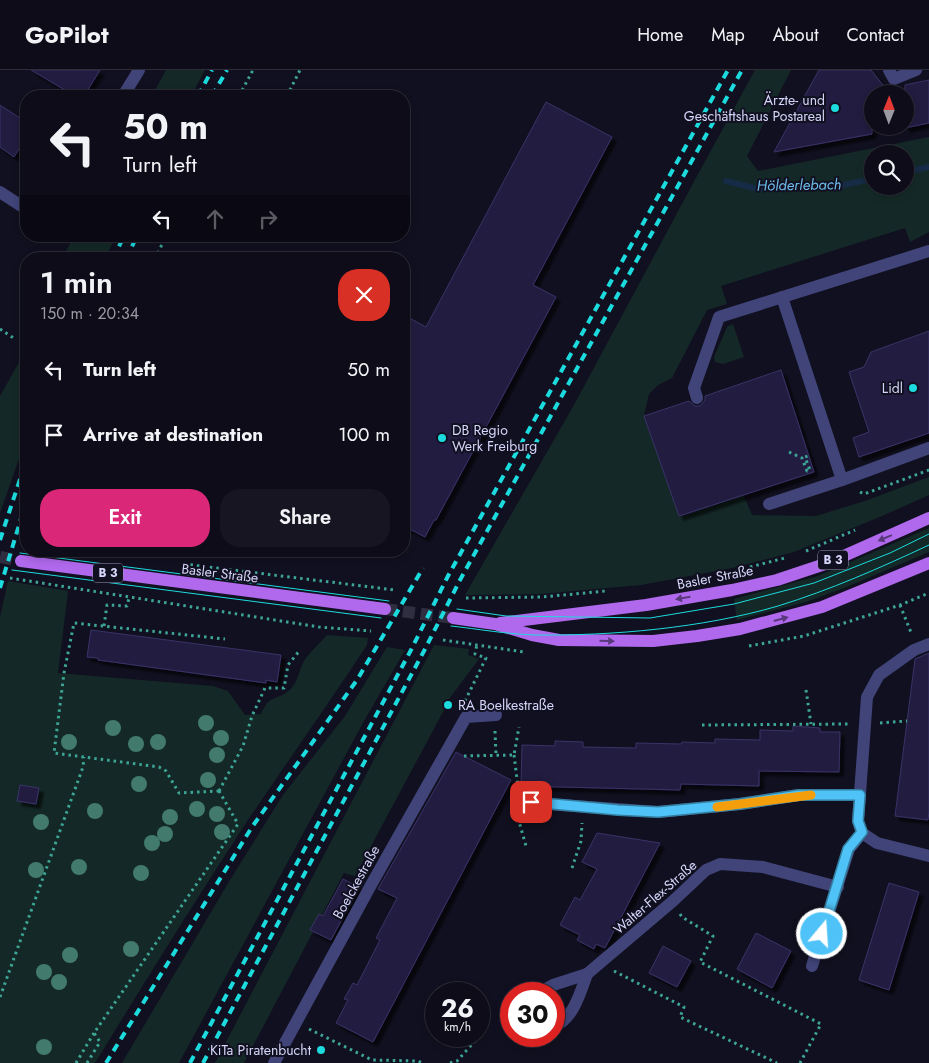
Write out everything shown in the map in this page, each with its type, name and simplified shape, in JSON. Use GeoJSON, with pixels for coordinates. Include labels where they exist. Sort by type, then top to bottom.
{"type":"FeatureCollection","features":[{"type":"Feature","properties":{"kind":"main road","name":"Basler Straße"},"geometry":{"type":"LineString","coordinates":[[496,624],[646,605],[777,580],[828,562],[929,518]]}},
{"type":"Feature","properties":{"kind":"main road","name":"Basler Straße"},"geometry":{"type":"LineString","coordinates":[[21,561],[385,609]]}},
{"type":"Feature","properties":{"kind":"main road","name":"Basler Straße"},"geometry":{"type":"LineString","coordinates":[[453,618],[496,624],[532,635],[558,640],[653,640],[697,636],[740,629],[822,607],[929,562]]}},
{"type":"Feature","properties":{"kind":"street"},"geometry":{"type":"LineString","coordinates":[[127,90],[139,70]]}},
{"type":"Feature","properties":{"kind":"street"},"geometry":{"type":"LineString","coordinates":[[889,70],[894,79],[916,70]]}},
{"type":"Feature","properties":{"kind":"street"},"geometry":{"type":"LineString","coordinates":[[0,192],[20,206]]}},
{"type":"Feature","properties":{"kind":"street"},"geometry":{"type":"LineString","coordinates":[[697,398],[694,388],[719,316],[929,251]]}},
{"type":"Feature","properties":{"kind":"street"},"geometry":{"type":"LineString","coordinates":[[782,297],[842,480]]}},
{"type":"Feature","properties":{"kind":"street"},"geometry":{"type":"LineString","coordinates":[[769,504],[929,448]]}},
{"type":"Feature","properties":{"kind":"street"},"geometry":{"type":"LineString","coordinates":[[929,644],[914,650],[879,675],[867,697],[858,821],[862,832],[877,843],[929,856]]}},
{"type":"Feature","properties":{"kind":"street","name":"Boelckestraße"},"geometry":{"type":"LineString","coordinates":[[274,1063],[298,1016],[466,716],[496,715]]}},
{"type":"Feature","properties":{"kind":"street"},"geometry":{"type":"LineString","coordinates":[[519,802],[658,812],[740,804],[799,795],[860,795]]}},
{"type":"Feature","properties":{"kind":"street"},"geometry":{"type":"LineString","coordinates":[[812,966],[838,887],[848,849],[862,832]]}},
{"type":"Feature","properties":{"kind":"street","name":"Walter-Flex-Straße"},"geometry":{"type":"LineString","coordinates":[[563,982],[587,974],[673,902],[706,870],[720,864],[763,867],[838,887]]}},
{"type":"Feature","properties":{"kind":"street","name":"Walter-Flex-Straße"},"geometry":{"type":"LineString","coordinates":[[565,1019],[587,974]]}},
{"type":"Feature","properties":{"kind":"path"},"geometry":{"type":"LineString","coordinates":[[242,90],[253,70]]}},
{"type":"Feature","properties":{"kind":"path"},"geometry":{"type":"LineString","coordinates":[[290,90],[300,70]]}},
{"type":"Feature","properties":{"kind":"path"},"geometry":{"type":"LineString","coordinates":[[0,329],[15,339]]}},
{"type":"Feature","properties":{"kind":"path"},"geometry":{"type":"LineString","coordinates":[[789,452],[802,458],[807,471],[810,470],[806,457],[808,456]]}},
{"type":"Feature","properties":{"kind":"path"},"geometry":{"type":"LineString","coordinates":[[804,551],[857,530]]}},
{"type":"Feature","properties":{"kind":"path"},"geometry":{"type":"LineString","coordinates":[[742,569],[787,557]]}},
{"type":"Feature","properties":{"kind":"path"},"geometry":{"type":"LineString","coordinates":[[178,563],[395,590]]}},
{"type":"Feature","properties":{"kind":"path"},"geometry":{"type":"LineString","coordinates":[[10,578],[319,627],[371,631]]}},
{"type":"Feature","properties":{"kind":"path"},"geometry":{"type":"LineString","coordinates":[[466,598],[542,597],[610,590]]}},
{"type":"Feature","properties":{"kind":"path"},"geometry":{"type":"LineString","coordinates":[[104,626],[107,605],[127,606],[129,598]]}},
{"type":"Feature","properties":{"kind":"path"},"geometry":{"type":"LineString","coordinates":[[900,605],[909,625]]}},
{"type":"Feature","properties":{"kind":"path"},"geometry":{"type":"LineString","coordinates":[[219,791],[179,792],[166,771],[159,767],[54,753],[64,673],[74,623],[225,639]]}},
{"type":"Feature","properties":{"kind":"path"},"geometry":{"type":"LineString","coordinates":[[470,688],[486,658],[475,654],[477,644]]}},
{"type":"Feature","properties":{"kind":"path"},"geometry":{"type":"LineString","coordinates":[[219,791],[243,746],[252,716],[265,688],[284,688],[288,665],[300,650]]}},
{"type":"Feature","properties":{"kind":"path"},"geometry":{"type":"LineString","coordinates":[[806,690],[811,724]]}},
{"type":"Feature","properties":{"kind":"path"},"geometry":{"type":"LineString","coordinates":[[702,724],[866,724],[906,721]]}},
{"type":"Feature","properties":{"kind":"path"},"geometry":{"type":"LineString","coordinates":[[460,764],[464,755],[514,755],[519,727]]}},
{"type":"Feature","properties":{"kind":"path"},"geometry":{"type":"LineString","coordinates":[[495,742],[496,755]]}},
{"type":"Feature","properties":{"kind":"path"},"geometry":{"type":"LineString","coordinates":[[0,997],[83,767],[84,757]]}},
{"type":"Feature","properties":{"kind":"path"},"geometry":{"type":"LineString","coordinates":[[76,1063],[94,1033],[238,824],[219,791]]}},
{"type":"Feature","properties":{"kind":"path"},"geometry":{"type":"LineString","coordinates":[[572,868],[581,841],[583,807]]}},
{"type":"Feature","properties":{"kind":"path"},"geometry":{"type":"LineString","coordinates":[[518,821],[526,846]]}},
{"type":"Feature","properties":{"kind":"path"},"geometry":{"type":"LineString","coordinates":[[673,902],[682,917],[714,936],[700,962],[820,1024],[800,1063]]}},
{"type":"Feature","properties":{"kind":"path"},"geometry":{"type":"LineString","coordinates":[[600,964],[684,1007],[680,1017],[777,1063]]}},
{"type":"Feature","properties":{"kind":"path"},"geometry":{"type":"LineString","coordinates":[[298,1016],[372,1060],[418,1061],[422,1063]]}},
{"type":"Feature","properties":{"kind":"path"},"geometry":{"type":"LineString","coordinates":[[87,1063],[100,1042],[94,1033]]}},
{"type":"Feature","properties":{"kind":"path"},"geometry":{"type":"LineString","coordinates":[[450,1063],[456,1061],[469,1047]]}},
{"type":"Feature","properties":{"kind":"green space"},"geometry":{"type":"Polygon","coordinates":[[[166,70],[205,70],[194,90],[155,90],[166,70]]]}},
{"type":"Feature","properties":{"kind":"green space"},"geometry":{"type":"Polygon","coordinates":[[[755,70],[791,70],[747,156],[758,171],[864,150],[864,195],[914,195],[914,145],[889,145],[929,137],[929,232],[910,242],[905,228],[721,286],[727,304],[707,310],[672,378],[658,385],[649,394],[644,416],[679,516],[743,494],[752,515],[816,516],[865,501],[929,477],[929,495],[794,552],[732,568],[641,585],[540,594],[465,595],[574,405],[755,70]]]}},
{"type":"Feature","properties":{"kind":"green space"},"geometry":{"type":"Polygon","coordinates":[[[71,242],[113,242],[108,252],[66,252],[71,242]]]}},
{"type":"Feature","properties":{"kind":"green space"},"geometry":{"type":"Polygon","coordinates":[[[733,324],[744,357],[723,364],[715,362],[714,357],[727,327],[733,324]]]}},
{"type":"Feature","properties":{"kind":"green space"},"geometry":{"type":"Polygon","coordinates":[[[20,361],[20,456],[0,513],[0,396],[20,361]]]}},
{"type":"Feature","properties":{"kind":"green space"},"geometry":{"type":"Polygon","coordinates":[[[929,528],[929,552],[806,602],[737,620],[734,599],[818,576],[929,528]]]}},
{"type":"Feature","properties":{"kind":"green space"},"geometry":{"type":"Polygon","coordinates":[[[8,581],[68,591],[58,673],[213,686],[228,691],[245,715],[261,714],[269,701],[291,689],[306,658],[327,635],[368,638],[367,645],[244,826],[95,1063],[0,1063],[0,617],[8,581]]]}},
{"type":"Feature","properties":{"kind":"green space"},"geometry":{"type":"Polygon","coordinates":[[[434,645],[469,649],[468,655],[479,659],[443,709],[355,876],[344,873],[244,1063],[215,1063],[434,645]]]}},
{"type":"Feature","properties":{"kind":"green space"},"geometry":{"type":"Polygon","coordinates":[[[387,647],[405,650],[364,721],[179,1063],[122,1063],[230,880],[283,795],[345,716],[387,647]]]}},
{"type":"Feature","properties":{"kind":"building"},"geometry":{"type":"Polygon","coordinates":[[[31,70],[100,70],[88,90],[65,90],[31,70]]]}},
{"type":"Feature","properties":{"kind":"building","name":"Ärzte- und Geschäftshaus Postareal"},"geometry":{"type":"Polygon","coordinates":[[[819,70],[871,70],[883,85],[864,85],[864,135],[867,135],[774,152],[819,70]]]}},
{"type":"Feature","properties":{"kind":"building"},"geometry":{"type":"Polygon","coordinates":[[[929,80],[929,123],[914,126],[914,85],[905,85],[929,80]]]}},
{"type":"Feature","properties":{"kind":"building"},"geometry":{"type":"Polygon","coordinates":[[[546,102],[612,137],[533,285],[556,297],[436,520],[434,520],[425,537],[410,529],[410,318],[426,327],[546,102]]]}},
{"type":"Feature","properties":{"kind":"building"},"geometry":{"type":"Polygon","coordinates":[[[0,105],[20,118],[20,148],[14,157],[0,147],[0,105]]]}},
{"type":"Feature","properties":{"kind":"building"},"geometry":{"type":"Polygon","coordinates":[[[929,331],[929,433],[859,457],[853,438],[869,432],[849,372],[864,367],[871,352],[929,331]]]}},
{"type":"Feature","properties":{"kind":"building"},"geometry":{"type":"Polygon","coordinates":[[[781,370],[814,472],[679,516],[644,416],[689,401],[695,406],[700,406],[705,400],[705,396],[781,370]]]}},
{"type":"Feature","properties":{"kind":"building"},"geometry":{"type":"Polygon","coordinates":[[[91,630],[281,655],[277,682],[266,680],[266,683],[87,657],[91,630]]]}},
{"type":"Feature","properties":{"kind":"building"},"geometry":{"type":"Polygon","coordinates":[[[929,653],[928,820],[895,816],[915,659],[929,653]]]}},
{"type":"Feature","properties":{"kind":"building"},"geometry":{"type":"Polygon","coordinates":[[[793,726],[820,728],[820,732],[840,732],[839,772],[759,771],[759,786],[681,784],[680,790],[521,786],[522,745],[555,746],[555,741],[583,742],[583,747],[636,748],[636,743],[715,743],[715,739],[760,740],[760,730],[793,731],[793,726]]]}},
{"type":"Feature","properties":{"kind":"building"},"geometry":{"type":"Polygon","coordinates":[[[456,752],[511,780],[373,1042],[336,1023],[348,1000],[344,999],[353,983],[357,985],[380,940],[376,938],[397,898],[378,889],[456,752]]]}},
{"type":"Feature","properties":{"kind":"building"},"geometry":{"type":"Polygon","coordinates":[[[20,785],[39,788],[36,804],[17,801],[20,785]]]}},
{"type":"Feature","properties":{"kind":"building"},"geometry":{"type":"Polygon","coordinates":[[[597,833],[660,843],[605,948],[596,944],[594,949],[577,940],[580,935],[560,925],[575,897],[580,900],[597,869],[582,862],[597,833]]]}},
{"type":"Feature","properties":{"kind":"building"},"geometry":{"type":"Polygon","coordinates":[[[343,879],[359,887],[331,940],[310,930],[319,914],[323,916],[343,879]]]}},
{"type":"Feature","properties":{"kind":"building"},"geometry":{"type":"Polygon","coordinates":[[[889,883],[919,892],[889,990],[859,980],[889,883]]]}},
{"type":"Feature","properties":{"kind":"building"},"geometry":{"type":"Polygon","coordinates":[[[756,933],[791,951],[772,988],[737,969],[756,933]]]}},
{"type":"Feature","properties":{"kind":"building"},"geometry":{"type":"Polygon","coordinates":[[[663,946],[691,961],[677,987],[649,973],[663,946]]]}},
{"type":"Feature","properties":{"kind":"waterway","name":"Hölderlebach"},"geometry":{"type":"LineString","coordinates":[[914,170],[929,167]]}},
{"type":"Feature","properties":{"kind":"waterway","name":"Hölderlebach"},"geometry":{"type":"LineString","coordinates":[[726,181],[758,189],[843,185],[864,181]]}},
{"type":"Feature","properties":{"kind":"tunnel"},"geometry":{"type":"LineString","coordinates":[[0,557],[21,561]]}},
{"type":"Feature","properties":{"kind":"tunnel"},"geometry":{"type":"LineString","coordinates":[[385,609],[453,618]]}},
{"type":"Feature","properties":{"kind":"tram line"},"geometry":{"type":"LineString","coordinates":[[457,609],[506,616],[650,618],[734,604],[814,583],[890,553],[929,534]]}},
{"type":"Feature","properties":{"kind":"tram line"},"geometry":{"type":"LineString","coordinates":[[451,626],[503,633],[564,635],[626,632],[719,620],[749,614],[817,593],[929,545]]}},
{"type":"Feature","properties":{"kind":"tram line"},"geometry":{"type":"LineString","coordinates":[[51,557],[389,601]]}},
{"type":"Feature","properties":{"kind":"tram line"},"geometry":{"type":"LineString","coordinates":[[12,570],[381,618]]}},
{"type":"Feature","properties":{"kind":"railway"},"geometry":{"type":"LineString","coordinates":[[201,90],[212,70]]}},
{"type":"Feature","properties":{"kind":"railway"},"geometry":{"type":"LineString","coordinates":[[215,90],[227,70]]}},
{"type":"Feature","properties":{"kind":"railway"},"geometry":{"type":"LineString","coordinates":[[190,1063],[411,650],[448,576],[728,70]]}},
{"type":"Feature","properties":{"kind":"railway"},"geometry":{"type":"LineString","coordinates":[[203,1063],[424,651],[460,580],[742,70]]}},
{"type":"Feature","properties":{"kind":"railway"},"geometry":{"type":"LineString","coordinates":[[116,252],[121,242]]}},
{"type":"Feature","properties":{"kind":"railway"},"geometry":{"type":"LineString","coordinates":[[129,252],[134,242]]}},
{"type":"Feature","properties":{"kind":"railway"},"geometry":{"type":"LineString","coordinates":[[0,540],[20,479]]}},
{"type":"Feature","properties":{"kind":"railway"},"geometry":{"type":"LineString","coordinates":[[0,588],[20,522]]}},
{"type":"Feature","properties":{"kind":"railway"},"geometry":{"type":"LineString","coordinates":[[106,1063],[252,827],[357,680],[423,568]]}},
{"type":"Feature","properties":{"kind":"slow traffic"},"geometry":{"type":"LineString","coordinates":[[717,807],[799,795],[811,795]]}},
{"type":"Feature","properties":{"kind":"place","name":"Ärzte- und Geschäftshaus Postareal"},"geometry":{"type":"Point","coordinates":[835,108]}},
{"type":"Feature","properties":{"kind":"place","name":"Lidl"},"geometry":{"type":"Point","coordinates":[913,388]}},
{"type":"Feature","properties":{"kind":"place","name":"DB Regio Werk Freiburg"},"geometry":{"type":"Point","coordinates":[442,438]}},
{"type":"Feature","properties":{"kind":"place","name":"RA Boelkestraße"},"geometry":{"type":"Point","coordinates":[448,705]}},
{"type":"Feature","properties":{"kind":"place","name":"KiTa Piratenbucht"},"geometry":{"type":"Point","coordinates":[321,1050]}},
{"type":"Feature","properties":{"kind":"route"},"geometry":{"type":"LineString","coordinates":[[531,802],[658,812],[740,804],[799,795],[860,795],[858,821],[862,832],[848,849],[838,887],[822,934]]}}]}
